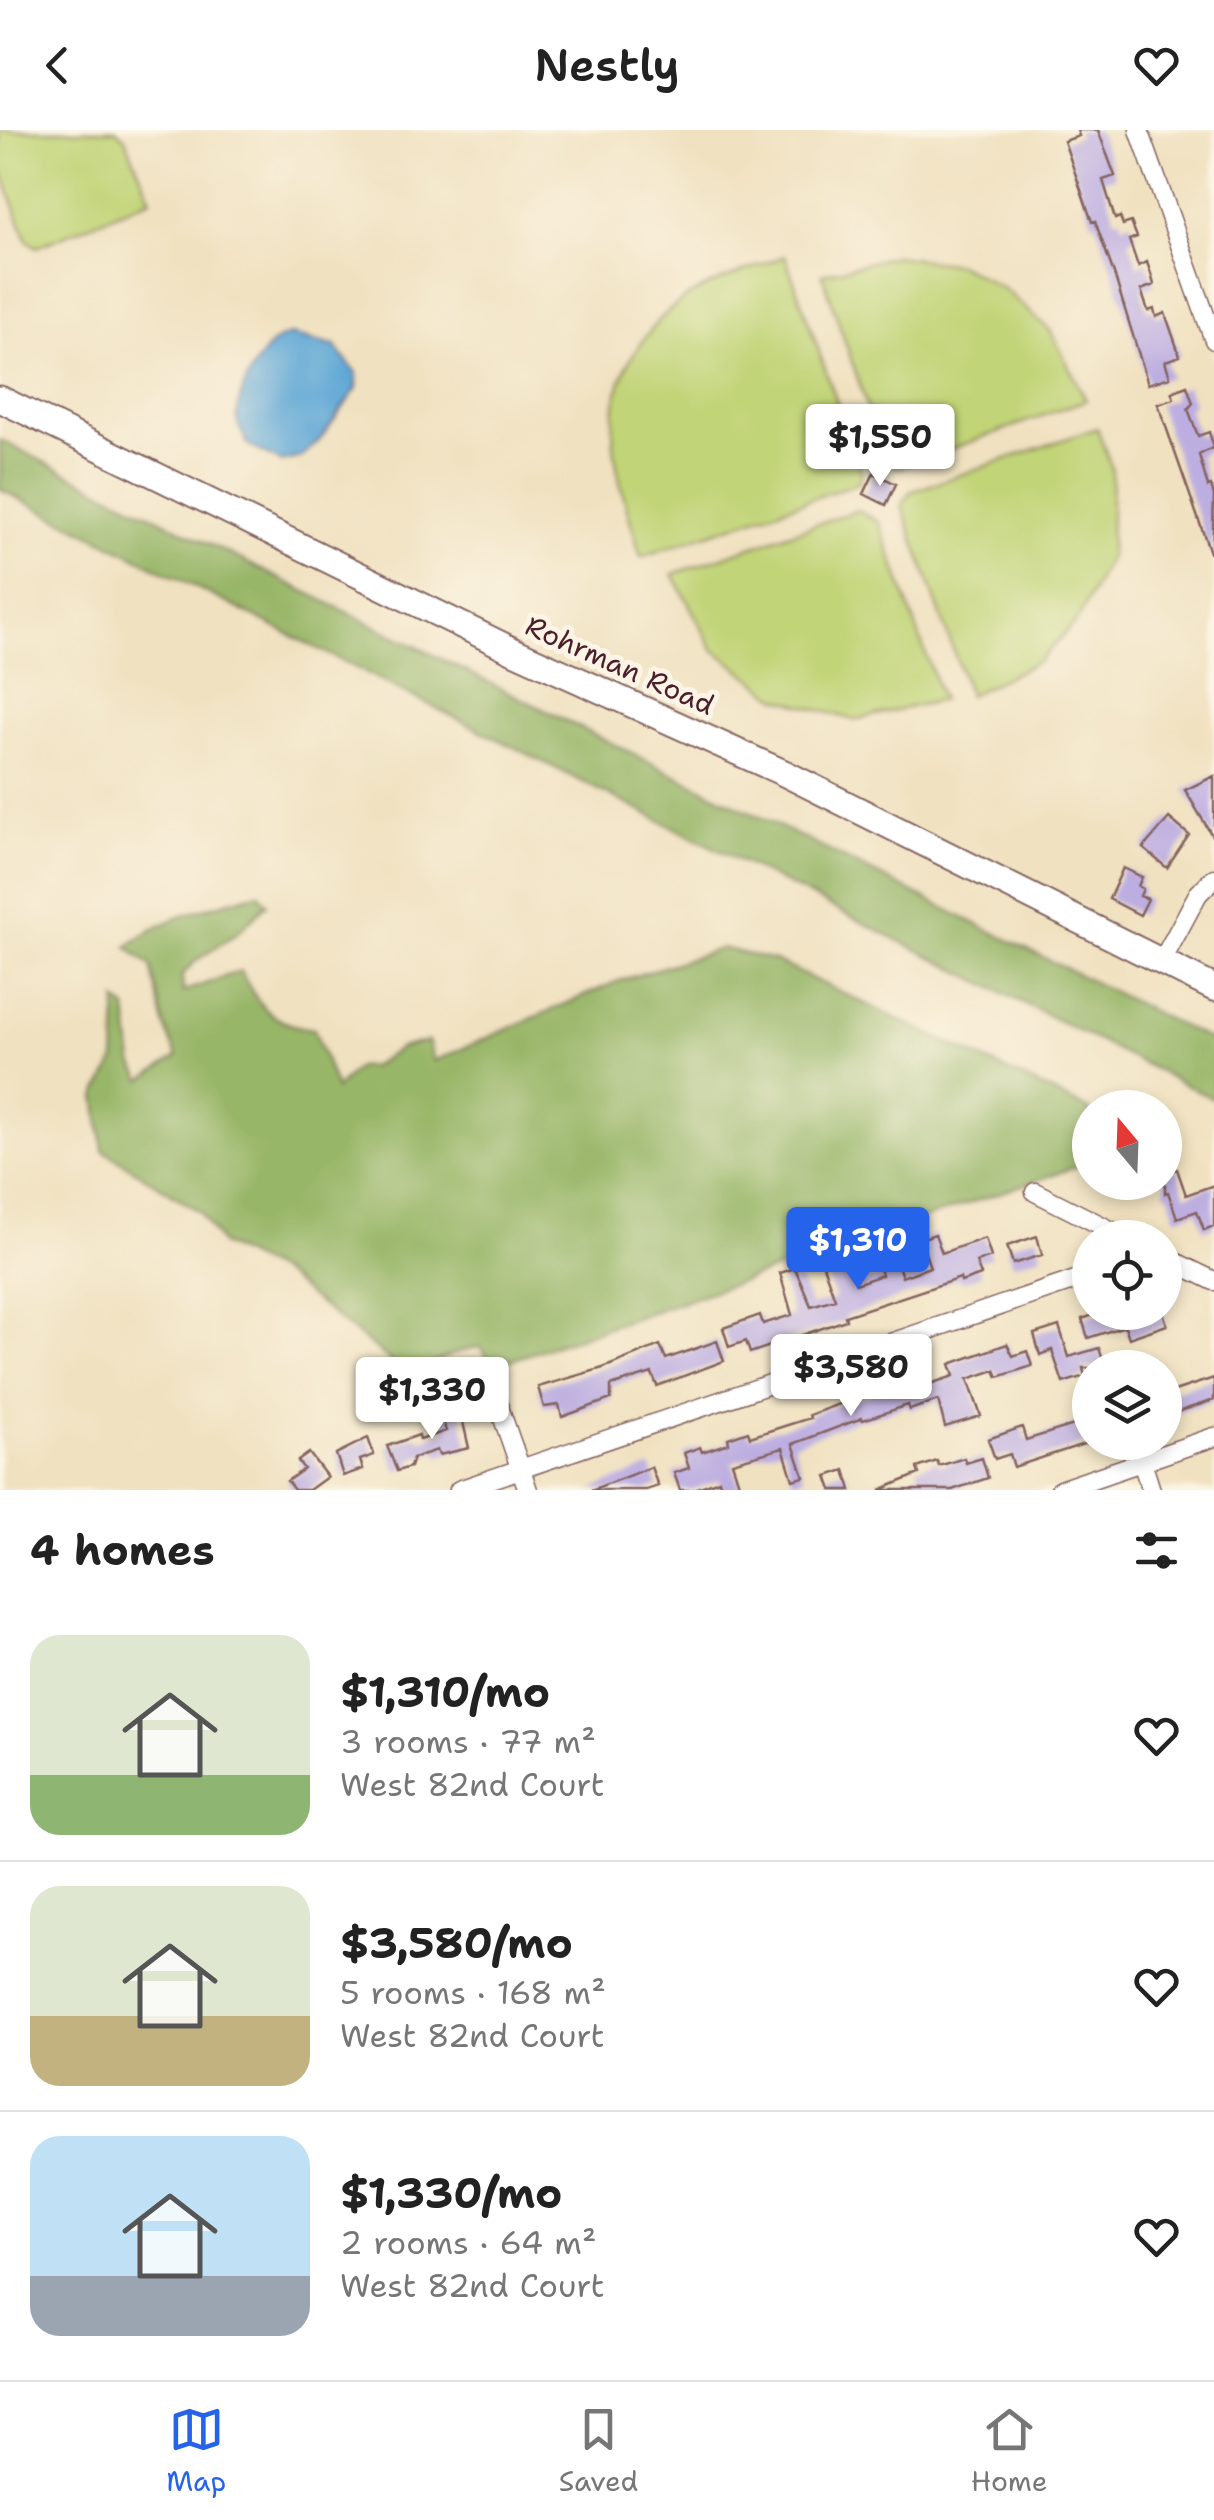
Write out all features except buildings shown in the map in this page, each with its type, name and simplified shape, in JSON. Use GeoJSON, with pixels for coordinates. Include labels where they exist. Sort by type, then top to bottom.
{"type":"FeatureCollection","features":[{"type":"Feature","properties":{"kind":"street"},"geometry":{"type":"LineString","coordinates":[[1139,130],[1214,340]]}},
{"type":"Feature","properties":{"kind":"street","name":"Rohrman Road"},"geometry":{"type":"LineString","coordinates":[[0,399],[514,651],[786,774],[1214,988]]}},
{"type":"Feature","properties":{"kind":"street"},"geometry":{"type":"LineString","coordinates":[[1162,961],[1198,894],[1214,878]]}},
{"type":"Feature","properties":{"kind":"street"},"geometry":{"type":"LineString","coordinates":[[1034,1192],[1090,1220]]}},
{"type":"Feature","properties":{"kind":"street"},"geometry":{"type":"LineString","coordinates":[[1182,1265],[1214,1281]]}},
{"type":"Feature","properties":{"kind":"street"},"geometry":{"type":"LineString","coordinates":[[459,1490],[1072,1281]]}},
{"type":"Feature","properties":{"kind":"street"},"geometry":{"type":"LineString","coordinates":[[491,1384],[528,1490]]}},
{"type":"Feature","properties":{"kind":"street"},"geometry":{"type":"LineString","coordinates":[[1060,1490],[1214,1437]]}},
{"type":"Feature","properties":{"kind":"street"},"geometry":{"type":"LineString","coordinates":[[1142,1462],[1150,1490]]}},
{"type":"Feature","properties":{"kind":"green space"},"geometry":{"type":"Polygon","coordinates":[[[0,130],[116,130],[125,138],[151,199],[37,247],[27,240],[0,167],[0,130]]]}},
{"type":"Feature","properties":{"kind":"green space"},"geometry":{"type":"Polygon","coordinates":[[[785,256],[862,473],[858,483],[641,557],[624,500],[614,444],[618,390],[629,363],[652,329],[683,300],[719,281],[785,256]]]}},
{"type":"Feature","properties":{"kind":"green space"},"geometry":{"type":"Polygon","coordinates":[[[894,256],[958,264],[1005,290],[1050,330],[1086,400],[899,468],[886,462],[822,274],[894,256]]]}},
{"type":"Feature","properties":{"kind":"green space"},"geometry":{"type":"Polygon","coordinates":[[[1097,428],[1112,469],[1110,556],[1078,619],[1039,661],[969,695],[902,506],[910,492],[1097,428]]]}},
{"type":"Feature","properties":{"kind":"green space"},"geometry":{"type":"Polygon","coordinates":[[[0,440],[1214,1042],[1214,1099],[0,489],[0,440]]]}},
{"type":"Feature","properties":{"kind":"green space"},"geometry":{"type":"Polygon","coordinates":[[[857,510],[879,522],[942,700],[854,720],[778,698],[713,649],[673,574],[857,510]]]}},
{"type":"Feature","properties":{"kind":"green space"},"geometry":{"type":"Polygon","coordinates":[[[259,893],[267,904],[237,933],[182,975],[183,992],[240,971],[268,1012],[287,1023],[314,1029],[336,1089],[357,1067],[373,1066],[400,1048],[428,1041],[434,1061],[616,982],[722,948],[775,961],[1072,1101],[1072,1168],[494,1366],[480,1347],[420,1367],[398,1367],[281,1273],[221,1244],[200,1212],[103,1150],[96,1096],[115,1061],[117,1001],[127,1009],[133,1063],[142,1080],[177,1057],[164,1024],[151,966],[127,947],[157,927],[259,893]]]}},
{"type":"Feature","properties":{"kind":"water"},"geometry":{"type":"Polygon","coordinates":[[[291,335],[335,346],[357,374],[357,388],[319,441],[301,457],[281,462],[247,444],[238,412],[252,370],[270,346],[291,335]]]}}]}
